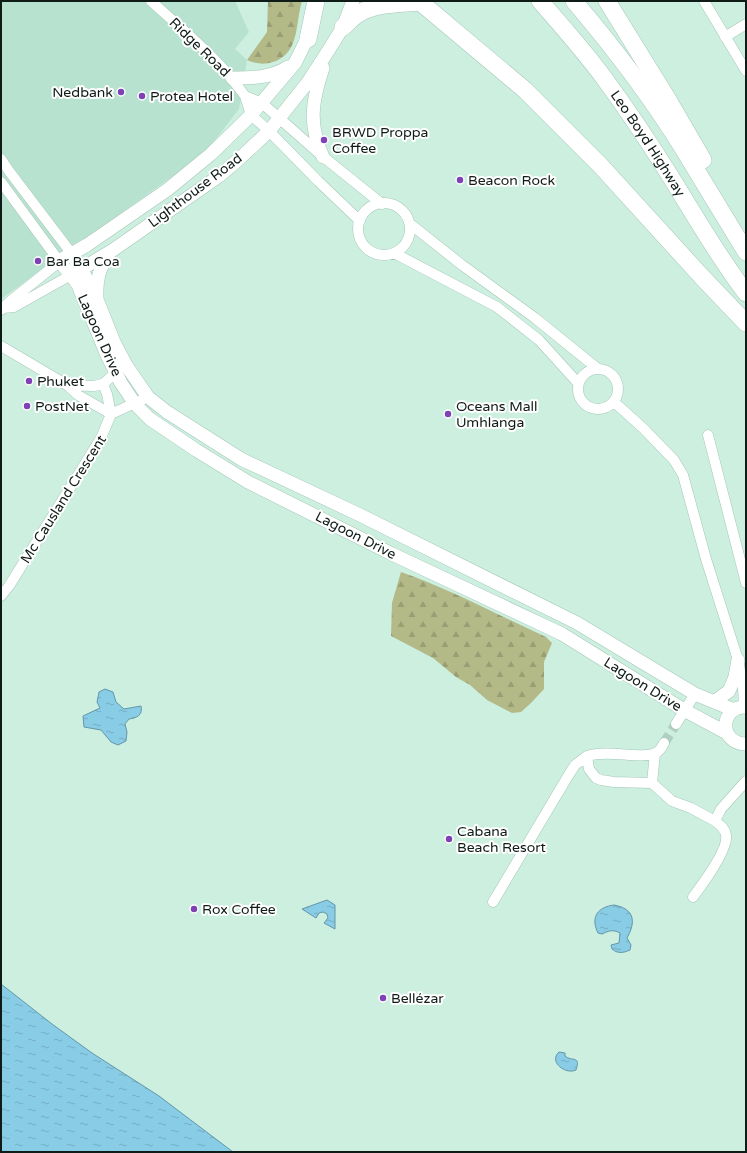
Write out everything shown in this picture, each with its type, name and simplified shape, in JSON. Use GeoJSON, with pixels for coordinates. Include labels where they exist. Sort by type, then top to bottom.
{"type":"FeatureCollection","features":[{"type":"Feature","properties":{"kind":"highway"},"geometry":{"type":"LineString","coordinates":[[308,39],[316,1]]}},
{"type":"Feature","properties":{"kind":"highway"},"geometry":{"type":"LineString","coordinates":[[343,27],[358,14],[370,8],[419,1],[525,90],[600,165],[746,323]]}},
{"type":"Feature","properties":{"kind":"highway","name":"Leo Boyd Highway"},"geometry":{"type":"LineString","coordinates":[[540,1],[603,78],[648,142],[720,256],[746,292]]}},
{"type":"Feature","properties":{"kind":"highway","name":"Leo Boyd Highway"},"geometry":{"type":"LineString","coordinates":[[574,1],[635,78],[684,150],[746,252]]}},
{"type":"Feature","properties":{"kind":"highway"},"geometry":{"type":"LineString","coordinates":[[607,1],[667,98],[746,232]]}},
{"type":"Feature","properties":{"kind":"street","name":"Ridge Road"},"geometry":{"type":"LineString","coordinates":[[151,1],[192,38],[232,78],[245,96]]}},
{"type":"Feature","properties":{"kind":"street","name":"Lighthouse Road"},"geometry":{"type":"LineString","coordinates":[[2,309],[59,261],[87,245],[167,190],[211,154],[251,115],[295,63],[308,39],[323,1]]}},
{"type":"Feature","properties":{"kind":"street","name":"Lighthouse Road"},"geometry":{"type":"LineString","coordinates":[[2,309],[14,307],[113,250],[219,176],[238,160],[280,118],[308,82],[343,27],[353,1]]}},
{"type":"Feature","properties":{"kind":"street"},"geometry":{"type":"LineString","coordinates":[[704,1],[746,71]]}},
{"type":"Feature","properties":{"kind":"street"},"geometry":{"type":"LineString","coordinates":[[725,37],[746,24]]}},
{"type":"Feature","properties":{"kind":"street"},"geometry":{"type":"LineString","coordinates":[[323,157],[318,146],[312,105],[328,51]]}},
{"type":"Feature","properties":{"kind":"street"},"geometry":{"type":"LineString","coordinates":[[232,78],[276,74],[295,63]]}},
{"type":"Feature","properties":{"kind":"street"},"geometry":{"type":"LineString","coordinates":[[245,96],[262,103],[323,157],[382,204]]}},
{"type":"Feature","properties":{"kind":"street"},"geometry":{"type":"LineString","coordinates":[[245,96],[251,115],[269,130],[318,181],[360,221]]}},
{"type":"Feature","properties":{"kind":"street"},"geometry":{"type":"LineString","coordinates":[[1,158],[8,171],[72,254]]}},
{"type":"Feature","properties":{"kind":"street"},"geometry":{"type":"LineString","coordinates":[[1,182],[59,261]]}},
{"type":"Feature","properties":{"kind":"street"},"geometry":{"type":"LineString","coordinates":[[409,223],[408,238],[405,244],[400,250],[387,255],[380,255],[367,248],[359,236],[360,221],[368,209],[382,204],[396,206],[402,211],[409,223],[462,265],[535,318],[598,369]]}},
{"type":"Feature","properties":{"kind":"street"},"geometry":{"type":"LineString","coordinates":[[98,302],[96,287],[97,279],[104,262],[113,250]]}},
{"type":"Feature","properties":{"kind":"street"},"geometry":{"type":"LineString","coordinates":[[394,253],[496,307],[539,340],[578,383]]}},
{"type":"Feature","properties":{"kind":"street","name":"Lagoon Drive"},"geometry":{"type":"LineString","coordinates":[[72,254],[78,285],[107,355],[140,387],[148,397],[167,412],[241,459],[360,515],[577,623],[661,675],[695,694],[714,702],[741,708]]}},
{"type":"Feature","properties":{"kind":"street","name":"Lagoon Drive"},"geometry":{"type":"LineString","coordinates":[[59,261],[76,272],[98,302],[114,342],[121,368],[135,404],[150,419],[196,450],[248,482],[350,533],[562,634],[684,710],[727,733],[734,741],[745,745]]}},
{"type":"Feature","properties":{"kind":"street"},"geometry":{"type":"LineString","coordinates":[[1,346],[67,385],[78,395],[111,414]]}},
{"type":"Feature","properties":{"kind":"street"},"geometry":{"type":"LineString","coordinates":[[67,385],[94,386],[103,384],[121,368]]}},
{"type":"Feature","properties":{"kind":"street"},"geometry":{"type":"LineString","coordinates":[[598,369],[604,370],[614,378],[618,390],[617,396],[614,402],[609,406],[603,409],[591,409],[580,401],[577,389],[578,383],[586,372],[598,369]]}},
{"type":"Feature","properties":{"kind":"street"},"geometry":{"type":"LineString","coordinates":[[103,384],[107,394],[111,414]]}},
{"type":"Feature","properties":{"kind":"street"},"geometry":{"type":"LineString","coordinates":[[111,414],[148,397]]}},
{"type":"Feature","properties":{"kind":"street"},"geometry":{"type":"LineString","coordinates":[[614,402],[643,428],[674,460],[683,475],[706,559],[738,660],[743,687],[741,708],[727,718],[727,733]]}},
{"type":"Feature","properties":{"kind":"street","name":"Mc Causland Crescent"},"geometry":{"type":"LineString","coordinates":[[1,596],[9,586],[101,438],[111,414]]}},
{"type":"Feature","properties":{"kind":"street"},"geometry":{"type":"LineString","coordinates":[[708,435],[746,583]]}},
{"type":"Feature","properties":{"kind":"street"},"geometry":{"type":"LineString","coordinates":[[196,450],[206,436]]}},
{"type":"Feature","properties":{"kind":"street"},"geometry":{"type":"LineString","coordinates":[[286,500],[293,484]]}},
{"type":"Feature","properties":{"kind":"street"},"geometry":{"type":"LineString","coordinates":[[350,533],[360,515]]}},
{"type":"Feature","properties":{"kind":"street"},"geometry":{"type":"LineString","coordinates":[[714,702],[729,691],[735,677],[738,660]]}},
{"type":"Feature","properties":{"kind":"street"},"geometry":{"type":"LineString","coordinates":[[652,690],[661,675]]}},
{"type":"Feature","properties":{"kind":"street"},"geometry":{"type":"LineString","coordinates":[[676,724],[695,694]]}},
{"type":"Feature","properties":{"kind":"street"},"geometry":{"type":"LineString","coordinates":[[493,902],[576,765],[587,756],[601,753],[637,755],[655,753],[658,752],[664,743]]}},
{"type":"Feature","properties":{"kind":"street"},"geometry":{"type":"LineString","coordinates":[[652,783],[655,753]]}},
{"type":"Feature","properties":{"kind":"street"},"geometry":{"type":"LineString","coordinates":[[587,756],[589,769],[592,775],[601,780],[652,783],[672,801],[691,808],[715,821],[724,829],[726,834],[726,844],[694,897]]}},
{"type":"Feature","properties":{"kind":"street"},"geometry":{"type":"LineString","coordinates":[[715,821],[721,809],[746,781]]}},
{"type":"Feature","properties":{"kind":"shaded area"},"geometry":{"type":"Polygon","coordinates":[[[1,1],[235,1],[249,32],[235,49],[247,60],[239,109],[205,153],[1,299],[1,1]]]}},
{"type":"Feature","properties":{"kind":"green space"},"geometry":{"type":"Polygon","coordinates":[[[268,1],[302,1],[294,40],[287,53],[282,58],[269,63],[254,63],[247,60],[267,32],[268,1]]]}},
{"type":"Feature","properties":{"kind":"green space"},"geometry":{"type":"Polygon","coordinates":[[[401,572],[456,594],[546,637],[552,643],[544,662],[544,689],[521,712],[512,713],[487,700],[470,685],[456,677],[433,658],[391,636],[392,603],[401,572]]]}},
{"type":"Feature","properties":{"kind":"water"},"geometry":{"type":"Polygon","coordinates":[[[105,689],[113,692],[116,702],[124,709],[141,706],[139,716],[129,719],[125,724],[127,732],[126,741],[118,745],[111,742],[101,730],[84,727],[83,716],[100,708],[97,702],[99,692],[105,689]]]}},
{"type":"Feature","properties":{"kind":"water"},"geometry":{"type":"Polygon","coordinates":[[[327,900],[335,905],[335,929],[324,923],[328,918],[327,914],[323,912],[319,913],[316,918],[302,909],[327,900]]]}},
{"type":"Feature","properties":{"kind":"water"},"geometry":{"type":"Polygon","coordinates":[[[614,905],[626,910],[632,917],[632,927],[627,938],[631,945],[630,950],[623,952],[614,951],[611,945],[619,943],[620,933],[611,931],[602,934],[598,933],[595,922],[595,918],[600,911],[608,906],[614,905]]]}},
{"type":"Feature","properties":{"kind":"water"},"geometry":{"type":"Polygon","coordinates":[[[1,984],[92,1053],[159,1096],[233,1152],[1,1152],[1,984]]]}},
{"type":"Feature","properties":{"kind":"water"},"geometry":{"type":"Polygon","coordinates":[[[559,1052],[565,1053],[565,1056],[568,1058],[577,1061],[576,1070],[568,1071],[560,1067],[556,1060],[556,1056],[559,1052]]]}},
{"type":"Feature","properties":{"kind":"tunnel"},"geometry":{"type":"LineString","coordinates":[[664,743],[676,724]]}},
{"type":"Feature","properties":{"kind":"place","name":"Nedbank"},"geometry":{"type":"Point","coordinates":[121,92]}},
{"type":"Feature","properties":{"kind":"place","name":"Protea Hotel"},"geometry":{"type":"Point","coordinates":[142,96]}},
{"type":"Feature","properties":{"kind":"place","name":"BRWD Proppa Coffee"},"geometry":{"type":"Point","coordinates":[324,140]}},
{"type":"Feature","properties":{"kind":"place","name":"Beacon Rock"},"geometry":{"type":"Point","coordinates":[460,180]}},
{"type":"Feature","properties":{"kind":"place","name":"Bar Ba Coa"},"geometry":{"type":"Point","coordinates":[38,261]}},
{"type":"Feature","properties":{"kind":"place","name":"Phuket"},"geometry":{"type":"Point","coordinates":[29,381]}},
{"type":"Feature","properties":{"kind":"place","name":"PostNet"},"geometry":{"type":"Point","coordinates":[27,406]}},
{"type":"Feature","properties":{"kind":"place","name":"Oceans Mall Umhlanga"},"geometry":{"type":"Point","coordinates":[448,414]}},
{"type":"Feature","properties":{"kind":"place","name":"Cabana Beach Resort"},"geometry":{"type":"Point","coordinates":[449,839]}},
{"type":"Feature","properties":{"kind":"place","name":"Rox Coffee"},"geometry":{"type":"Point","coordinates":[194,909]}},
{"type":"Feature","properties":{"kind":"place","name":"Bellézar"},"geometry":{"type":"Point","coordinates":[383,998]}}]}
